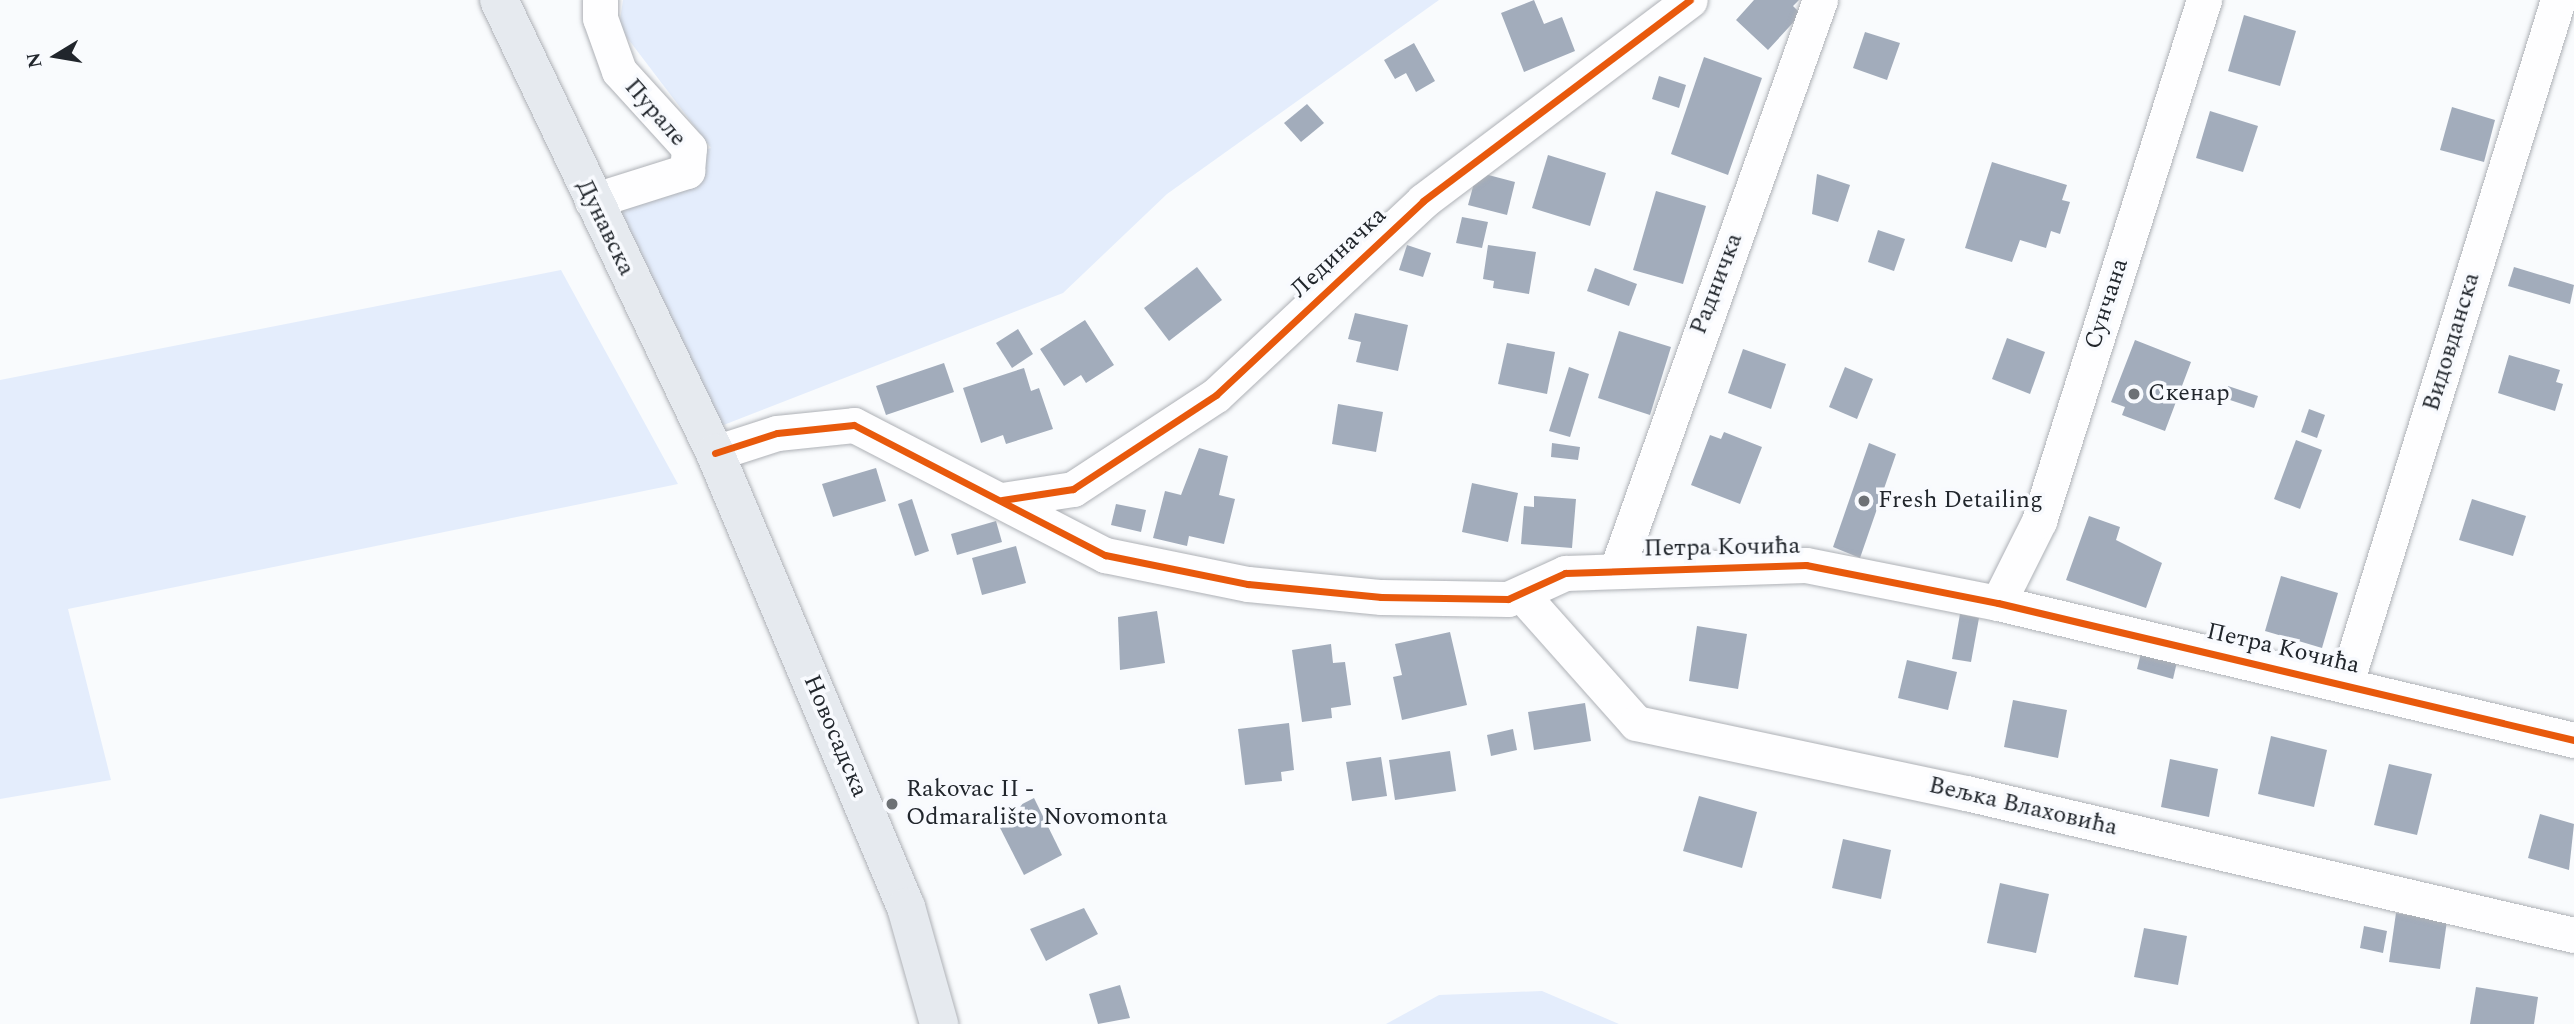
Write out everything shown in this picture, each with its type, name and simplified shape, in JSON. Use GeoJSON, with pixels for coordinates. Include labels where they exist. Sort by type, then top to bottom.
{"type":"FeatureCollection","features":[{"type":"Feature","properties":{"kind":"main road","name":"Дунавска"},"geometry":{"type":"LineString","coordinates":[[499,0],[592,201],[715,453]]}},
{"type":"Feature","properties":{"kind":"main road","name":"Новосадска"},"geometry":{"type":"LineString","coordinates":[[715,453],[906,907],[939,1024]]}},
{"type":"Feature","properties":{"kind":"street","name":"Пурале"},"geometry":{"type":"LineString","coordinates":[[592,201],[687,171],[689,148],[619,71],[600,18],[600,0]]}},
{"type":"Feature","properties":{"kind":"street","name":"Лединачка"},"geometry":{"type":"LineString","coordinates":[[1002,500],[1073,489],[1216,395],[1423,201],[1690,0]]}},
{"type":"Feature","properties":{"kind":"street","name":"Радничка"},"geometry":{"type":"LineString","coordinates":[[1617,569],[1820,0]]}},
{"type":"Feature","properties":{"kind":"street","name":"Сунчана"},"geometry":{"type":"LineString","coordinates":[[1998,603],[2039,521],[2204,0]]}},
{"type":"Feature","properties":{"kind":"street","name":"Видовданска"},"geometry":{"type":"LineString","coordinates":[[2346,683],[2558,0]]}},
{"type":"Feature","properties":{"kind":"street"},"geometry":{"type":"LineString","coordinates":[[715,453],[777,433],[854,425],[1116,559],[1234,581],[1381,597],[1523,596]]}},
{"type":"Feature","properties":{"kind":"street","name":"Петра Кочића"},"geometry":{"type":"LineString","coordinates":[[1523,596],[1550,576],[1617,569],[1805,565],[1998,603],[2346,683],[2574,740]]}},
{"type":"Feature","properties":{"kind":"street","name":"Вељка Влаховића"},"geometry":{"type":"LineString","coordinates":[[1523,596],[1636,723],[1966,793],[2574,935]]}},
{"type":"Feature","properties":{"kind":"shaded area"},"geometry":{"type":"Polygon","coordinates":[[[623,0],[1439,0],[1167,194],[1063,293],[721,426],[607,181],[711,148],[619,27],[623,0]]]}},
{"type":"Feature","properties":{"kind":"shaded area"},"geometry":{"type":"Polygon","coordinates":[[[561,270],[678,484],[68,609],[111,780],[0,799],[0,380],[561,270]]]}},
{"type":"Feature","properties":{"kind":"shaded area"},"geometry":{"type":"Polygon","coordinates":[[[1542,991],[1619,1024],[1386,1024],[1439,995],[1542,991]]]}},
{"type":"Feature","properties":{"kind":"building"},"geometry":{"type":"Polygon","coordinates":[[[1534,0],[1544,24],[1562,17],[1575,51],[1524,72],[1501,13],[1534,0]]]}},
{"type":"Feature","properties":{"kind":"building"},"geometry":{"type":"Polygon","coordinates":[[[1754,0],[1799,0],[1793,6],[1801,14],[1768,50],[1736,20],[1754,0]]]}},
{"type":"Feature","properties":{"kind":"building"},"geometry":{"type":"Polygon","coordinates":[[[2244,15],[2296,31],[2280,86],[2228,71],[2244,15]]]}},
{"type":"Feature","properties":{"kind":"building"},"geometry":{"type":"Polygon","coordinates":[[[1865,32],[1900,43],[1887,80],[1853,68],[1865,32]]]}},
{"type":"Feature","properties":{"kind":"building"},"geometry":{"type":"Polygon","coordinates":[[[1414,43],[1435,81],[1416,92],[1406,73],[1395,79],[1384,60],[1414,43]]]}},
{"type":"Feature","properties":{"kind":"building"},"geometry":{"type":"Polygon","coordinates":[[[1704,57],[1762,78],[1728,175],[1671,154],[1704,57]]]}},
{"type":"Feature","properties":{"kind":"building"},"geometry":{"type":"Polygon","coordinates":[[[1659,76],[1686,85],[1679,108],[1652,99],[1659,76]]]}},
{"type":"Feature","properties":{"kind":"building"},"geometry":{"type":"Polygon","coordinates":[[[1307,104],[1324,123],[1301,142],[1284,123],[1307,104]]]}},
{"type":"Feature","properties":{"kind":"building"},"geometry":{"type":"Polygon","coordinates":[[[2452,107],[2495,120],[2484,162],[2440,150],[2452,107]]]}},
{"type":"Feature","properties":{"kind":"building"},"geometry":{"type":"Polygon","coordinates":[[[2210,111],[2258,126],[2243,172],[2196,158],[2210,111]]]}},
{"type":"Feature","properties":{"kind":"building"},"geometry":{"type":"Polygon","coordinates":[[[1548,155],[1606,173],[1590,226],[1532,208],[1548,155]]]}},
{"type":"Feature","properties":{"kind":"building"},"geometry":{"type":"Polygon","coordinates":[[[1992,162],[2067,185],[2062,200],[2070,202],[2060,234],[2051,231],[2046,248],[2020,240],[2012,262],[1965,248],[1992,162]]]}},
{"type":"Feature","properties":{"kind":"building"},"geometry":{"type":"Polygon","coordinates":[[[1477,172],[1515,182],[1507,215],[1468,205],[1477,172]]]}},
{"type":"Feature","properties":{"kind":"building"},"geometry":{"type":"Polygon","coordinates":[[[1817,174],[1850,185],[1838,222],[1812,214],[1817,174]]]}},
{"type":"Feature","properties":{"kind":"building"},"geometry":{"type":"Polygon","coordinates":[[[1656,191],[1706,206],[1683,284],[1633,270],[1656,191]]]}},
{"type":"Feature","properties":{"kind":"building"},"geometry":{"type":"Polygon","coordinates":[[[1462,217],[1488,222],[1482,248],[1456,243],[1462,217]]]}},
{"type":"Feature","properties":{"kind":"building"},"geometry":{"type":"Polygon","coordinates":[[[1878,230],[1905,239],[1894,271],[1868,262],[1878,230]]]}},
{"type":"Feature","properties":{"kind":"building"},"geometry":{"type":"Polygon","coordinates":[[[1407,245],[1431,253],[1423,277],[1399,270],[1407,245]]]}},
{"type":"Feature","properties":{"kind":"building"},"geometry":{"type":"Polygon","coordinates":[[[1488,245],[1536,252],[1529,294],[1493,288],[1494,281],[1483,279],[1488,245]]]}},
{"type":"Feature","properties":{"kind":"building"},"geometry":{"type":"Polygon","coordinates":[[[1197,267],[1222,300],[1169,341],[1144,308],[1197,267]]]}},
{"type":"Feature","properties":{"kind":"building"},"geometry":{"type":"Polygon","coordinates":[[[2514,267],[2574,285],[2570,304],[2508,286],[2514,267]]]}},
{"type":"Feature","properties":{"kind":"building"},"geometry":{"type":"Polygon","coordinates":[[[1595,268],[1637,284],[1629,306],[1587,291],[1595,268]]]}},
{"type":"Feature","properties":{"kind":"building"},"geometry":{"type":"Polygon","coordinates":[[[1355,313],[1408,325],[1398,371],[1356,362],[1361,342],[1348,339],[1355,313]]]}},
{"type":"Feature","properties":{"kind":"building"},"geometry":{"type":"Polygon","coordinates":[[[1085,320],[1114,365],[1086,383],[1081,375],[1064,386],[1040,349],[1085,320]]]}},
{"type":"Feature","properties":{"kind":"building"},"geometry":{"type":"Polygon","coordinates":[[[1018,329],[1033,354],[1012,368],[996,343],[1018,329]]]}},
{"type":"Feature","properties":{"kind":"building"},"geometry":{"type":"Polygon","coordinates":[[[1619,331],[1671,347],[1650,415],[1598,398],[1619,331]]]}},
{"type":"Feature","properties":{"kind":"building"},"geometry":{"type":"Polygon","coordinates":[[[2007,338],[2045,352],[2030,394],[1992,379],[2007,338]]]}},
{"type":"Feature","properties":{"kind":"building"},"geometry":{"type":"Polygon","coordinates":[[[2135,340],[2191,362],[2165,431],[2122,415],[2125,407],[2111,402],[2135,340]]]}},
{"type":"Feature","properties":{"kind":"building"},"geometry":{"type":"Polygon","coordinates":[[[1507,343],[1555,352],[1547,394],[1498,384],[1507,343]]]}},
{"type":"Feature","properties":{"kind":"building"},"geometry":{"type":"Polygon","coordinates":[[[1743,349],[1786,364],[1771,409],[1728,393],[1743,349]]]}},
{"type":"Feature","properties":{"kind":"building"},"geometry":{"type":"Polygon","coordinates":[[[2509,355],[2560,370],[2556,382],[2563,384],[2555,411],[2498,393],[2509,355]]]}},
{"type":"Feature","properties":{"kind":"building"},"geometry":{"type":"Polygon","coordinates":[[[944,363],[954,392],[886,415],[876,386],[944,363]]]}},
{"type":"Feature","properties":{"kind":"building"},"geometry":{"type":"Polygon","coordinates":[[[1569,367],[1589,374],[1570,437],[1549,431],[1569,367]]]}},
{"type":"Feature","properties":{"kind":"building"},"geometry":{"type":"Polygon","coordinates":[[[1845,367],[1873,379],[1857,419],[1829,407],[1845,367]]]}},
{"type":"Feature","properties":{"kind":"building"},"geometry":{"type":"Polygon","coordinates":[[[1024,368],[1031,391],[1039,388],[1053,429],[1006,444],[1003,435],[981,443],[963,388],[1024,368]]]}},
{"type":"Feature","properties":{"kind":"building"},"geometry":{"type":"Polygon","coordinates":[[[2228,386],[2258,396],[2254,408],[2224,398],[2228,386]]]}},
{"type":"Feature","properties":{"kind":"building"},"geometry":{"type":"Polygon","coordinates":[[[1338,404],[1383,412],[1376,452],[1332,444],[1338,404]]]}},
{"type":"Feature","properties":{"kind":"building"},"geometry":{"type":"Polygon","coordinates":[[[2309,409],[2325,415],[2317,438],[2301,432],[2309,409]]]}},
{"type":"Feature","properties":{"kind":"building"},"geometry":{"type":"Polygon","coordinates":[[[1724,432],[1762,447],[1740,504],[1691,485],[1710,435],[1721,439],[1724,432]]]}},
{"type":"Feature","properties":{"kind":"building"},"geometry":{"type":"Polygon","coordinates":[[[2296,440],[2322,450],[2300,509],[2274,499],[2296,440]]]}},
{"type":"Feature","properties":{"kind":"building"},"geometry":{"type":"Polygon","coordinates":[[[1552,443],[1580,447],[1578,460],[1551,457],[1552,443]]]}},
{"type":"Feature","properties":{"kind":"building","name":"Fresh Detailing"},"geometry":{"type":"Polygon","coordinates":[[[1869,443],[1896,454],[1860,558],[1833,547],[1869,443]]]}},
{"type":"Feature","properties":{"kind":"building"},"geometry":{"type":"Polygon","coordinates":[[[1199,448],[1228,456],[1219,495],[1235,499],[1224,544],[1189,536],[1187,546],[1153,538],[1165,491],[1181,495],[1199,448]]]}},
{"type":"Feature","properties":{"kind":"building"},"geometry":{"type":"Polygon","coordinates":[[[876,468],[886,501],[833,517],[822,484],[876,468]]]}},
{"type":"Feature","properties":{"kind":"building"},"geometry":{"type":"Polygon","coordinates":[[[1472,483],[1518,493],[1508,542],[1462,532],[1472,483]]]}},
{"type":"Feature","properties":{"kind":"building"},"geometry":{"type":"Polygon","coordinates":[[[1534,496],[1576,499],[1572,548],[1521,544],[1524,506],[1534,507],[1534,496]]]}},
{"type":"Feature","properties":{"kind":"building"},"geometry":{"type":"Polygon","coordinates":[[[912,499],[929,551],[915,556],[898,504],[912,499]]]}},
{"type":"Feature","properties":{"kind":"building"},"geometry":{"type":"Polygon","coordinates":[[[2472,499],[2526,516],[2513,556],[2459,540],[2472,499]]]}},
{"type":"Feature","properties":{"kind":"building"},"geometry":{"type":"Polygon","coordinates":[[[1116,504],[1146,510],[1141,532],[1111,525],[1116,504]]]}},
{"type":"Feature","properties":{"kind":"building"},"geometry":{"type":"Polygon","coordinates":[[[2089,516],[2120,527],[2116,540],[2162,563],[2146,608],[2066,580],[2089,516]]]}},
{"type":"Feature","properties":{"kind":"building"},"geometry":{"type":"Polygon","coordinates":[[[996,521],[1002,542],[957,555],[951,534],[996,521]]]}},
{"type":"Feature","properties":{"kind":"building"},"geometry":{"type":"Polygon","coordinates":[[[1016,546],[1026,583],[982,595],[972,558],[1016,546]]]}},
{"type":"Feature","properties":{"kind":"building"},"geometry":{"type":"Polygon","coordinates":[[[2281,576],[2338,593],[2322,648],[2265,631],[2281,576]]]}},
{"type":"Feature","properties":{"kind":"building"},"geometry":{"type":"Polygon","coordinates":[[[1157,611],[1165,663],[1120,670],[1118,617],[1157,611]]]}},
{"type":"Feature","properties":{"kind":"building"},"geometry":{"type":"Polygon","coordinates":[[[1960,614],[1979,618],[1971,662],[1952,659],[1960,614]]]}},
{"type":"Feature","properties":{"kind":"building"},"geometry":{"type":"Polygon","coordinates":[[[1697,626],[1747,634],[1738,689],[1689,681],[1697,626]]]}},
{"type":"Feature","properties":{"kind":"building"},"geometry":{"type":"Polygon","coordinates":[[[1450,632],[1467,705],[1402,720],[1393,677],[1402,675],[1395,644],[1450,632]]]}},
{"type":"Feature","properties":{"kind":"building"},"geometry":{"type":"Polygon","coordinates":[[[1331,644],[1333,663],[1345,662],[1351,705],[1331,708],[1332,718],[1302,722],[1292,650],[1331,644]]]}},
{"type":"Feature","properties":{"kind":"building"},"geometry":{"type":"Polygon","coordinates":[[[2141,653],[2177,662],[2173,679],[2137,669],[2141,653]]]}},
{"type":"Feature","properties":{"kind":"building"},"geometry":{"type":"Polygon","coordinates":[[[1907,660],[1957,672],[1948,710],[1898,698],[1907,660]]]}},
{"type":"Feature","properties":{"kind":"building"},"geometry":{"type":"Polygon","coordinates":[[[2013,700],[2067,710],[2058,758],[2004,747],[2013,700]]]}},
{"type":"Feature","properties":{"kind":"building"},"geometry":{"type":"Polygon","coordinates":[[[1585,703],[1591,741],[1534,750],[1528,712],[1585,703]]]}},
{"type":"Feature","properties":{"kind":"building"},"geometry":{"type":"Polygon","coordinates":[[[1289,723],[1294,770],[1281,772],[1282,781],[1245,785],[1238,729],[1289,723]]]}},
{"type":"Feature","properties":{"kind":"building"},"geometry":{"type":"Polygon","coordinates":[[[1513,729],[1517,750],[1491,756],[1487,735],[1513,729]]]}},
{"type":"Feature","properties":{"kind":"building"},"geometry":{"type":"Polygon","coordinates":[[[2271,736],[2327,750],[2314,807],[2258,794],[2271,736]]]}},
{"type":"Feature","properties":{"kind":"building"},"geometry":{"type":"Polygon","coordinates":[[[1450,751],[1456,791],[1395,800],[1389,760],[1450,751]]]}},
{"type":"Feature","properties":{"kind":"building"},"geometry":{"type":"Polygon","coordinates":[[[1381,757],[1387,796],[1352,801],[1346,762],[1381,757]]]}},
{"type":"Feature","properties":{"kind":"building"},"geometry":{"type":"Polygon","coordinates":[[[2170,759],[2218,769],[2209,817],[2161,807],[2170,759]]]}},
{"type":"Feature","properties":{"kind":"building"},"geometry":{"type":"Polygon","coordinates":[[[2389,764],[2432,774],[2417,835],[2374,825],[2389,764]]]}},
{"type":"Feature","properties":{"kind":"building"},"geometry":{"type":"Polygon","coordinates":[[[1699,796],[1757,812],[1742,868],[1683,851],[1699,796]]]}},
{"type":"Feature","properties":{"kind":"building"},"geometry":{"type":"Polygon","coordinates":[[[1034,798],[1062,855],[1024,875],[995,818],[1034,798]]]}},
{"type":"Feature","properties":{"kind":"building"},"geometry":{"type":"Polygon","coordinates":[[[2540,814],[2574,824],[2569,870],[2528,858],[2540,814]]]}},
{"type":"Feature","properties":{"kind":"building"},"geometry":{"type":"Polygon","coordinates":[[[1843,839],[1891,850],[1881,899],[1832,888],[1843,839]]]}},
{"type":"Feature","properties":{"kind":"building"},"geometry":{"type":"Polygon","coordinates":[[[2000,883],[2049,894],[2036,953],[1987,943],[2000,883]]]}},
{"type":"Feature","properties":{"kind":"building"},"geometry":{"type":"Polygon","coordinates":[[[1084,908],[1098,934],[1046,961],[1030,929],[1084,908]]]}},
{"type":"Feature","properties":{"kind":"building"},"geometry":{"type":"Polygon","coordinates":[[[2396,913],[2447,921],[2440,969],[2389,962],[2396,913]]]}},
{"type":"Feature","properties":{"kind":"building"},"geometry":{"type":"Polygon","coordinates":[[[2364,926],[2387,931],[2383,953],[2360,948],[2364,926]]]}},
{"type":"Feature","properties":{"kind":"building"},"geometry":{"type":"Polygon","coordinates":[[[2144,928],[2187,936],[2178,985],[2134,977],[2144,928]]]}},
{"type":"Feature","properties":{"kind":"building"},"geometry":{"type":"Polygon","coordinates":[[[1120,985],[1130,1018],[1098,1024],[1089,994],[1120,985]]]}},
{"type":"Feature","properties":{"kind":"building"},"geometry":{"type":"Polygon","coordinates":[[[2476,987],[2538,997],[2534,1024],[2470,1024],[2476,987]]]}},
{"type":"Feature","properties":{"kind":"cycle path"},"geometry":{"type":"LineString","coordinates":[[1002,500],[1073,489],[1216,395],[1423,201],[1690,0]]}},
{"type":"Feature","properties":{"kind":"cycle path"},"geometry":{"type":"LineString","coordinates":[[715,453],[777,433],[854,425],[1105,555],[1248,584],[1381,597],[1508,599],[1565,573],[1806,565],[1998,603],[2574,740]]}},
{"type":"Feature","properties":{"kind":"place","name":"Скенар"},"geometry":{"type":"Point","coordinates":[2134,394]}},
{"type":"Feature","properties":{"kind":"place","name":"Fresh Detailing"},"geometry":{"type":"Point","coordinates":[1864,501]}},
{"type":"Feature","properties":{"kind":"place","name":"Rakovac II - Odmaralište Novomonta"},"geometry":{"type":"Point","coordinates":[892,804]}}]}
